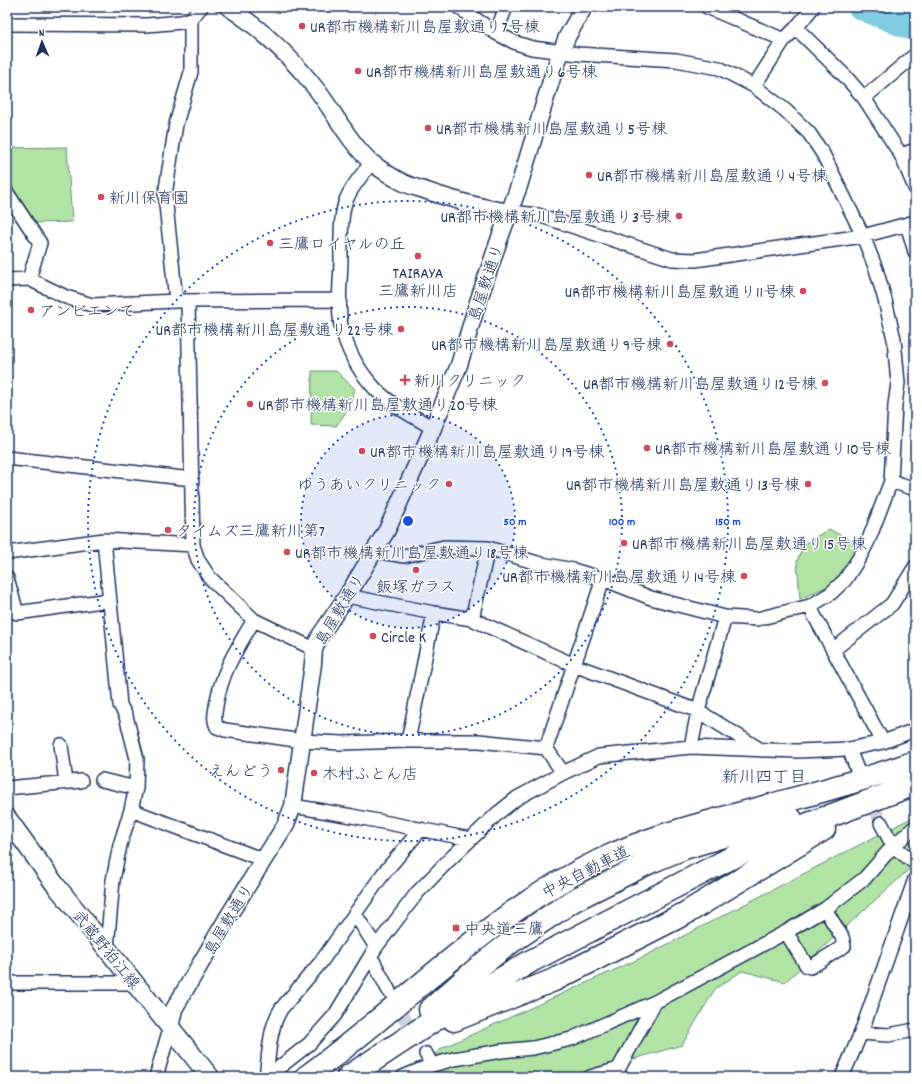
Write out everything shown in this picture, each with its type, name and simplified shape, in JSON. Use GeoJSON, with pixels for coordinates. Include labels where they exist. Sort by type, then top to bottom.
{"type":"FeatureCollection","features":[{"type":"Feature","properties":{"kind":"highway","name":"中央自動車道"},"geometry":{"type":"LineString","coordinates":[[306,1077],[380,1020],[491,927],[540,893],[574,874],[602,860],[663,835],[729,815],[860,780],[915,762]]}},
{"type":"Feature","properties":{"kind":"highway"},"geometry":{"type":"LineString","coordinates":[[372,1061],[480,966],[511,942],[574,900],[650,862],[684,848],[720,837],[833,809],[912,786]]}},
{"type":"Feature","properties":{"kind":"highway"},"geometry":{"type":"LineString","coordinates":[[372,1061],[470,1013],[554,980],[686,913],[826,828],[862,809],[912,786]]}},
{"type":"Feature","properties":{"kind":"highway"},"geometry":{"type":"LineString","coordinates":[[348,1077],[451,1009],[531,961],[724,861],[768,840],[912,786]]}},
{"type":"Feature","properties":{"kind":"main road","name":"武蔵野狛江線"},"geometry":{"type":"LineString","coordinates":[[7,818],[54,883],[210,1077]]}},
{"type":"Feature","properties":{"kind":"street"},"geometry":{"type":"LineString","coordinates":[[201,7],[191,20],[191,72],[176,124],[165,194],[182,301],[192,479],[193,546],[198,560],[209,577],[254,620],[314,649]]}},
{"type":"Feature","properties":{"kind":"street"},"geometry":{"type":"LineString","coordinates":[[228,7],[245,18],[290,59],[317,90],[344,130],[372,162],[402,183],[446,198],[480,207],[538,215],[672,259],[695,260],[864,236],[911,223],[915,252]]}},
{"type":"Feature","properties":{"kind":"street"},"geometry":{"type":"LineString","coordinates":[[375,550],[404,556],[444,547],[488,548],[537,563],[573,570],[603,579],[651,598],[725,617],[758,620],[810,606],[830,594],[844,580],[853,568],[869,539],[891,481],[895,406],[898,383],[894,339],[885,300],[864,236],[824,154],[809,133],[785,110],[754,86],[719,68],[699,63],[676,60],[560,52],[532,48],[516,43],[496,33],[458,7]]}},
{"type":"Feature","properties":{"kind":"street"},"geometry":{"type":"LineString","coordinates":[[496,33],[506,7]]}},
{"type":"Feature","properties":{"kind":"street","name":"島屋敷通り"},"geometry":{"type":"LineString","coordinates":[[170,1028],[174,1009],[286,824],[293,806],[303,741],[314,649],[321,634],[347,596],[387,530],[460,365],[476,308],[519,186],[554,68],[560,52],[584,7]]}},
{"type":"Feature","properties":{"kind":"street"},"geometry":{"type":"LineString","coordinates":[[707,7],[784,40]]}},
{"type":"Feature","properties":{"kind":"street"},"geometry":{"type":"LineString","coordinates":[[754,86],[784,40],[813,7]]}},
{"type":"Feature","properties":{"kind":"street"},"geometry":{"type":"LineString","coordinates":[[7,24],[147,25],[191,20]]}},
{"type":"Feature","properties":{"kind":"street"},"geometry":{"type":"LineString","coordinates":[[796,28],[845,76],[864,98],[901,155],[915,188]]}},
{"type":"Feature","properties":{"kind":"street"},"geometry":{"type":"LineString","coordinates":[[864,98],[915,55]]}},
{"type":"Feature","properties":{"kind":"street"},"geometry":{"type":"LineString","coordinates":[[901,155],[915,150]]}},
{"type":"Feature","properties":{"kind":"street"},"geometry":{"type":"LineString","coordinates":[[372,162],[352,189],[345,203],[341,240],[341,324],[346,343],[354,359],[372,386],[403,410],[433,428]]}},
{"type":"Feature","properties":{"kind":"street"},"geometry":{"type":"LineString","coordinates":[[7,193],[40,243],[29,279]]}},
{"type":"Feature","properties":{"kind":"street"},"geometry":{"type":"LineString","coordinates":[[7,280],[29,279],[66,297],[92,305],[182,301],[340,300]]}},
{"type":"Feature","properties":{"kind":"street"},"geometry":{"type":"LineString","coordinates":[[8,454],[192,479]]}},
{"type":"Feature","properties":{"kind":"street"},"geometry":{"type":"LineString","coordinates":[[891,481],[915,489]]}},
{"type":"Feature","properties":{"kind":"street"},"geometry":{"type":"LineString","coordinates":[[7,553],[104,540],[193,546]]}},
{"type":"Feature","properties":{"kind":"street"},"geometry":{"type":"LineString","coordinates":[[104,540],[120,705],[126,716],[137,759],[136,788],[120,846],[113,880],[107,948]]}},
{"type":"Feature","properties":{"kind":"street"},"geometry":{"type":"LineString","coordinates":[[472,619],[488,548]]}},
{"type":"Feature","properties":{"kind":"street"},"geometry":{"type":"LineString","coordinates":[[833,650],[892,604],[915,567]]}},
{"type":"Feature","properties":{"kind":"street"},"geometry":{"type":"LineString","coordinates":[[7,578],[17,613],[109,600]]}},
{"type":"Feature","properties":{"kind":"street"},"geometry":{"type":"LineString","coordinates":[[546,748],[603,579]]}},
{"type":"Feature","properties":{"kind":"street"},"geometry":{"type":"LineString","coordinates":[[347,596],[472,619],[574,664],[698,711],[761,750]]}},
{"type":"Feature","properties":{"kind":"street"},"geometry":{"type":"LineString","coordinates":[[810,606],[815,618],[883,742]]}},
{"type":"Feature","properties":{"kind":"street"},"geometry":{"type":"LineString","coordinates":[[408,741],[434,613]]}},
{"type":"Feature","properties":{"kind":"street"},"geometry":{"type":"LineString","coordinates":[[691,747],[698,711],[725,617]]}},
{"type":"Feature","properties":{"kind":"street"},"geometry":{"type":"LineString","coordinates":[[254,620],[226,670],[218,690],[214,721],[217,727],[225,730],[303,741],[341,743],[479,741],[546,748],[564,773]]}},
{"type":"Feature","properties":{"kind":"street"},"geometry":{"type":"LineString","coordinates":[[267,1077],[309,1044],[335,1015],[374,952],[417,893],[470,839],[517,798],[599,756],[691,747],[797,751],[849,749],[883,742],[915,730]]}},
{"type":"Feature","properties":{"kind":"street"},"geometry":{"type":"LineString","coordinates":[[61,745],[66,782]]}},
{"type":"Feature","properties":{"kind":"street"},"geometry":{"type":"LineString","coordinates":[[849,749],[858,772]]}},
{"type":"Feature","properties":{"kind":"street"},"geometry":{"type":"LineString","coordinates":[[102,780],[136,788]]}},
{"type":"Feature","properties":{"kind":"street"},"geometry":{"type":"LineString","coordinates":[[7,788],[81,781]]}},
{"type":"Feature","properties":{"kind":"street"},"geometry":{"type":"LineString","coordinates":[[293,806],[470,839]]}},
{"type":"Feature","properties":{"kind":"street"},"geometry":{"type":"LineString","coordinates":[[131,810],[264,860]]}},
{"type":"Feature","properties":{"kind":"street"},"geometry":{"type":"LineString","coordinates":[[881,823],[893,846],[915,863]]}},
{"type":"Feature","properties":{"kind":"street"},"geometry":{"type":"LineString","coordinates":[[403,1077],[429,1060],[554,1044],[571,1039],[655,1002],[786,932],[825,909],[865,878],[893,846],[915,827]]}},
{"type":"Feature","properties":{"kind":"street"},"geometry":{"type":"LineString","coordinates":[[267,1077],[276,1018],[281,1009],[321,962],[383,874],[421,829]]}},
{"type":"Feature","properties":{"kind":"street"},"geometry":{"type":"LineString","coordinates":[[842,1077],[861,1033],[915,878]]}},
{"type":"Feature","properties":{"kind":"street"},"geometry":{"type":"LineString","coordinates":[[786,932],[807,966],[810,967],[821,961],[844,946],[844,942],[825,909]]}},
{"type":"Feature","properties":{"kind":"street"},"geometry":{"type":"LineString","coordinates":[[355,914],[374,952],[389,991]]}},
{"type":"Feature","properties":{"kind":"street"},"geometry":{"type":"LineString","coordinates":[[7,983],[134,984]]}},
{"type":"Feature","properties":{"kind":"street"},"geometry":{"type":"LineString","coordinates":[[590,1077],[616,1073],[655,1002]]}},
{"type":"Feature","properties":{"kind":"street"},"geometry":{"type":"LineString","coordinates":[[156,1077],[170,1028]]}},
{"type":"Feature","properties":{"kind":"street"},"geometry":{"type":"LineString","coordinates":[[861,1033],[888,1035],[915,1030]]}},
{"type":"Feature","properties":{"kind":"green space"},"geometry":{"type":"Polygon","coordinates":[[[67,147],[72,222],[36,223],[7,179],[7,148],[67,147]]]}},
{"type":"Feature","properties":{"kind":"green space"},"geometry":{"type":"Polygon","coordinates":[[[312,371],[336,371],[355,389],[348,408],[336,426],[311,425],[312,371]]]}},
{"type":"Feature","properties":{"kind":"green space"},"geometry":{"type":"Polygon","coordinates":[[[829,529],[859,545],[849,564],[830,585],[800,599],[797,561],[804,544],[829,529]]]}},
{"type":"Feature","properties":{"kind":"green space"},"geometry":{"type":"Polygon","coordinates":[[[915,816],[915,864],[785,982],[742,971],[715,989],[682,1045],[585,1073],[548,1077],[408,1077],[442,1048],[641,958],[915,816]]]}},
{"type":"Feature","properties":{"kind":"waterway"},"geometry":{"type":"LineString","coordinates":[[861,7],[915,29]]}},
{"type":"Feature","properties":{"kind":"tunnel"},"geometry":{"type":"LineString","coordinates":[[858,774],[881,823]]}},
{"type":"Feature","properties":{"kind":"tunnel"},"geometry":{"type":"LineString","coordinates":[[393,999],[426,1054]]}},
{"type":"Feature","properties":{"kind":"place","name":"UR都市機構新川島屋敷通り7号棟"},"geometry":{"type":"Point","coordinates":[302,26]}},
{"type":"Feature","properties":{"kind":"place","name":"UR都市機構新川島屋敷通り6号棟"},"geometry":{"type":"Point","coordinates":[358,71]}},
{"type":"Feature","properties":{"kind":"place","name":"UR都市機構新川島屋敷通り5号棟"},"geometry":{"type":"Point","coordinates":[428,128]}},
{"type":"Feature","properties":{"kind":"place","name":"UR都市機構新川島屋敷通り4号棟"},"geometry":{"type":"Point","coordinates":[589,175]}},
{"type":"Feature","properties":{"kind":"place","name":"新川保育園"},"geometry":{"type":"Point","coordinates":[101,197]}},
{"type":"Feature","properties":{"kind":"place","name":"UR都市機構新川島屋敷通り3号棟"},"geometry":{"type":"Point","coordinates":[679,216]}},
{"type":"Feature","properties":{"kind":"place","name":"三鷹ロイヤルの丘"},"geometry":{"type":"Point","coordinates":[270,243]}},
{"type":"Feature","properties":{"kind":"place","name":"TAIRAYA 三鷹新川店"},"geometry":{"type":"Point","coordinates":[418,256]}},
{"type":"Feature","properties":{"kind":"place","name":"UR都市機構新川島屋敷通り11号棟"},"geometry":{"type":"Point","coordinates":[803,291]}},
{"type":"Feature","properties":{"kind":"place","name":"アンビエンて"},"geometry":{"type":"Point","coordinates":[31,310]}},
{"type":"Feature","properties":{"kind":"place","name":"UR都市機構新川島屋敷通り22号棟"},"geometry":{"type":"Point","coordinates":[401,329]}},
{"type":"Feature","properties":{"kind":"place","name":"UR都市機構新川島屋敷通り9号棟"},"geometry":{"type":"Point","coordinates":[670,344]}},
{"type":"Feature","properties":{"kind":"place","name":"新川クリニック"},"geometry":{"type":"Point","coordinates":[405,380]}},
{"type":"Feature","properties":{"kind":"place","name":"UR都市機構新川島屋敷通り12号棟"},"geometry":{"type":"Point","coordinates":[825,383]}},
{"type":"Feature","properties":{"kind":"place","name":"UR都市機構新川島屋敷通り20号棟"},"geometry":{"type":"Point","coordinates":[250,404]}},
{"type":"Feature","properties":{"kind":"place","name":"UR都市機構新川島屋敷通り10号棟"},"geometry":{"type":"Point","coordinates":[647,448]}},
{"type":"Feature","properties":{"kind":"place","name":"UR都市機構新川島屋敷通り19号棟"},"geometry":{"type":"Point","coordinates":[362,451]}},
{"type":"Feature","properties":{"kind":"place","name":"ゆうあいクリニック"},"geometry":{"type":"Point","coordinates":[449,484]}},
{"type":"Feature","properties":{"kind":"place","name":"UR都市機構新川島屋敷通り13号棟"},"geometry":{"type":"Point","coordinates":[808,484]}},
{"type":"Feature","properties":{"kind":"place","name":"タイムズ三鷹新川第7"},"geometry":{"type":"Point","coordinates":[168,530]}},
{"type":"Feature","properties":{"kind":"place","name":"UR都市機構新川島屋敷通り15号棟"},"geometry":{"type":"Point","coordinates":[624,543]}},
{"type":"Feature","properties":{"kind":"place","name":"UR都市機構新川島屋敷通り18号棟"},"geometry":{"type":"Point","coordinates":[287,552]}},
{"type":"Feature","properties":{"kind":"place","name":"飯塚ガラス"},"geometry":{"type":"Point","coordinates":[416,570]}},
{"type":"Feature","properties":{"kind":"place","name":"UR都市機構新川島屋敷通り14号棟"},"geometry":{"type":"Point","coordinates":[744,576]}},
{"type":"Feature","properties":{"kind":"place","name":"Circle K"},"geometry":{"type":"Point","coordinates":[373,636]}},
{"type":"Feature","properties":{"kind":"place","name":"えんどう"},"geometry":{"type":"Point","coordinates":[281,770]}},
{"type":"Feature","properties":{"kind":"place","name":"木村ふとん店"},"geometry":{"type":"Point","coordinates":[314,773]}},
{"type":"Feature","properties":{"kind":"place","name":"中央道三鷹"},"geometry":{"type":"Point","coordinates":[456,928]}},
{"type":"Feature","properties":{"kind":"district","name":"新川四丁目"},"geometry":{"type":"Point","coordinates":[764,776]}}]}
